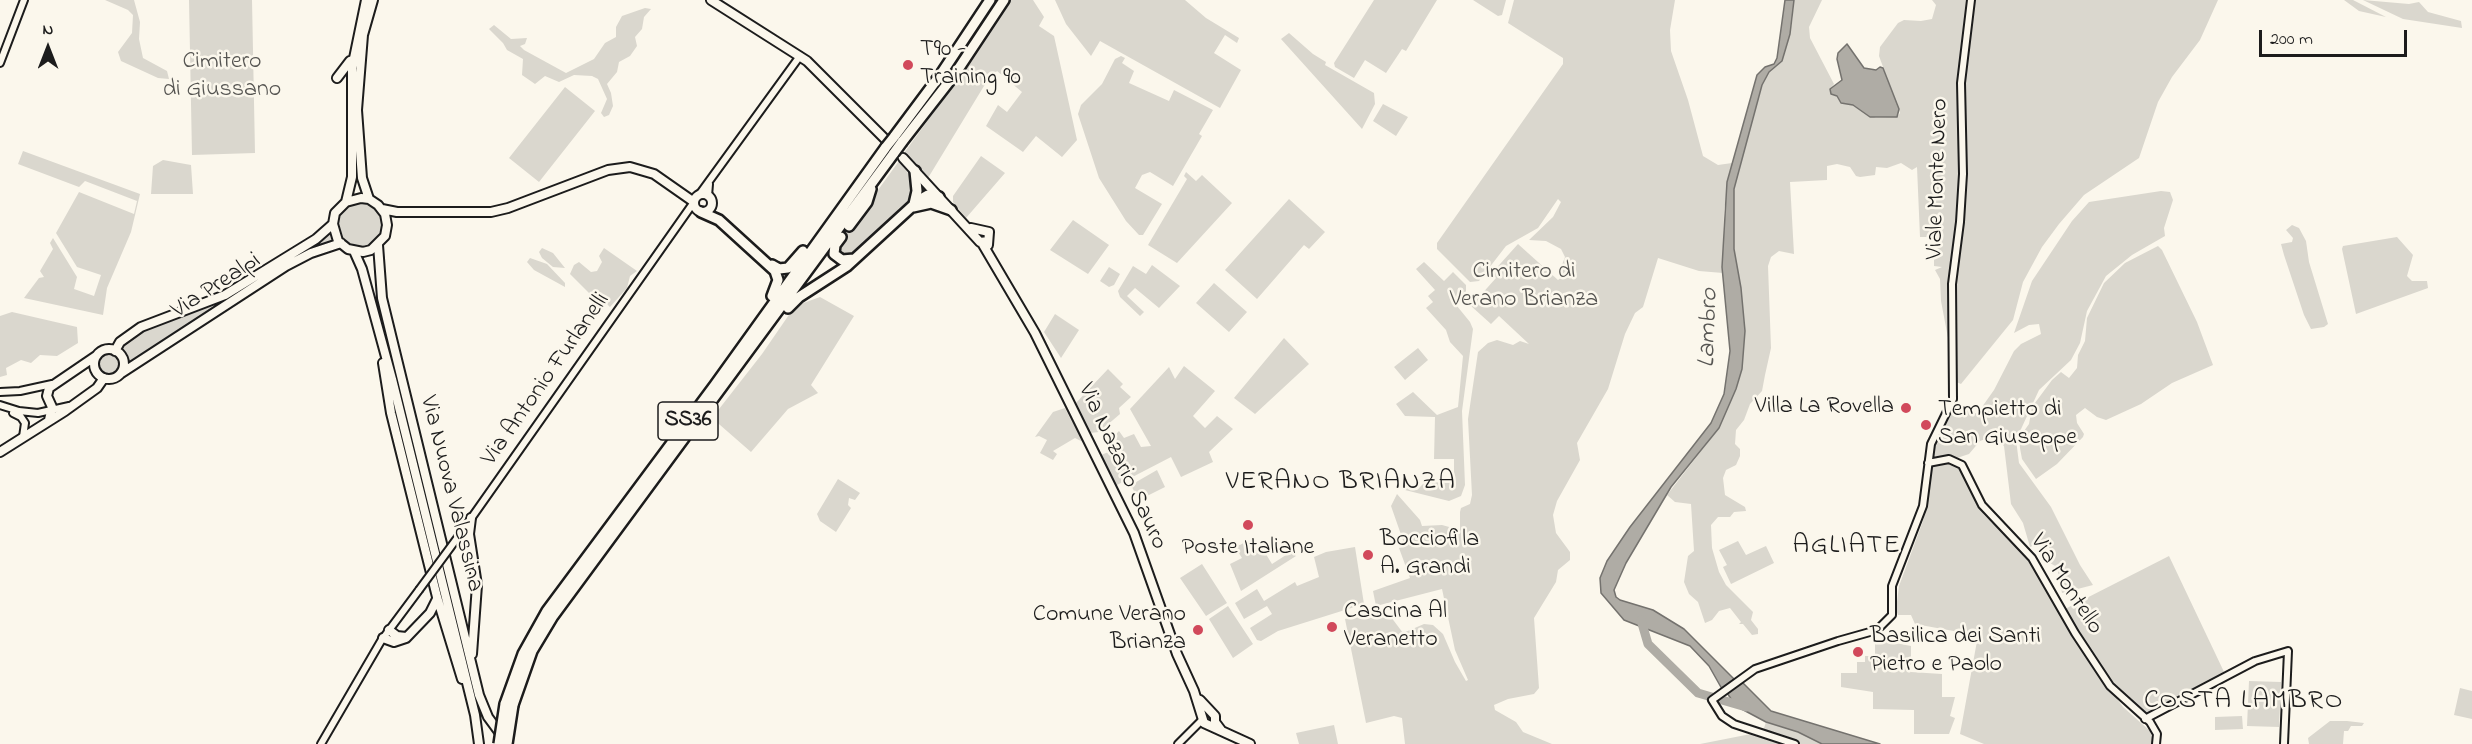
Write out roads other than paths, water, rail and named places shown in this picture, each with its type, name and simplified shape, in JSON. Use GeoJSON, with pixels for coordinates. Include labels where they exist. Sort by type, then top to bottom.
{"type":"FeatureCollection","features":[{"type":"Feature","properties":{"kind":"highway","name":"SS36"},"geometry":{"type":"LineString","coordinates":[[508,744],[509,704],[552,616],[871,185],[990,0]]}},
{"type":"Feature","properties":{"kind":"highway","name":"SS36"},"geometry":{"type":"LineString","coordinates":[[499,744],[522,654],[543,617],[726,370],[830,224],[955,74],[1004,0]]}},
{"type":"Feature","properties":{"kind":"highway"},"geometry":{"type":"LineString","coordinates":[[913,207],[917,191],[915,171]]}},
{"type":"Feature","properties":{"kind":"highway"},"geometry":{"type":"LineString","coordinates":[[854,259],[838,259],[833,250],[867,202],[871,185]]}},
{"type":"Feature","properties":{"kind":"highway"},"geometry":{"type":"LineString","coordinates":[[747,355],[795,299],[854,259],[923,197],[933,197],[951,210]]}},
{"type":"Feature","properties":{"kind":"highway"},"geometry":{"type":"LineString","coordinates":[[710,201],[719,220]]}},
{"type":"Feature","properties":{"kind":"highway"},"geometry":{"type":"LineString","coordinates":[[701,212],[719,220],[768,263],[778,276],[776,290],[730,354],[726,370]]}},
{"type":"Feature","properties":{"kind":"highway"},"geometry":{"type":"LineString","coordinates":[[768,263],[781,269],[792,266],[819,232],[830,224]]}},
{"type":"Feature","properties":{"kind":"main road"},"geometry":{"type":"LineString","coordinates":[[337,78],[349,65],[366,0]]}},
{"type":"Feature","properties":{"kind":"main road"},"geometry":{"type":"LineString","coordinates":[[369,199],[362,178],[357,110],[363,35],[373,0]]}},
{"type":"Feature","properties":{"kind":"main road"},"geometry":{"type":"LineString","coordinates":[[711,0],[803,58],[894,146],[933,197],[951,210]]}},
{"type":"Feature","properties":{"kind":"main road"},"geometry":{"type":"LineString","coordinates":[[346,202],[352,177],[350,128],[355,45]]}},
{"type":"Feature","properties":{"kind":"main road"},"geometry":{"type":"LineString","coordinates":[[343,101],[350,128]]}},
{"type":"Feature","properties":{"kind":"main road"},"geometry":{"type":"LineString","coordinates":[[382,209],[413,212],[491,212],[620,167],[639,168],[654,174],[685,195],[710,201],[707,211],[701,212],[695,207],[696,198]]}},
{"type":"Feature","properties":{"kind":"main road"},"geometry":{"type":"LineString","coordinates":[[387,230],[387,219],[382,209],[369,199],[361,198],[346,202],[335,213],[333,224],[335,235],[341,243],[354,251],[371,250],[378,245],[395,218],[413,212]]}},
{"type":"Feature","properties":{"kind":"main road","name":"Via Nazario Sauro"},"geometry":{"type":"LineString","coordinates":[[951,210],[982,237],[988,254],[1035,333],[1134,533],[1177,654],[1207,722]]}},
{"type":"Feature","properties":{"kind":"main road","name":"Via Prealpi"},"geometry":{"type":"LineString","coordinates":[[115,351],[120,342],[141,327],[225,295],[316,239],[333,224]]}},
{"type":"Feature","properties":{"kind":"main road","name":"Via Prealpi"},"geometry":{"type":"LineString","coordinates":[[120,374],[286,266],[311,253],[341,243]]}},
{"type":"Feature","properties":{"kind":"main road","name":"Via Nuova Valassina"},"geometry":{"type":"LineString","coordinates":[[378,245],[380,287],[387,321],[472,668],[484,707],[508,744]]}},
{"type":"Feature","properties":{"kind":"main road","name":"Via Nuova Valassina"},"geometry":{"type":"LineString","coordinates":[[354,251],[381,340],[471,699],[479,744]]}},
{"type":"Feature","properties":{"kind":"main road"},"geometry":{"type":"LineString","coordinates":[[381,340],[391,413],[437,597],[471,699]]}},
{"type":"Feature","properties":{"kind":"main road"},"geometry":{"type":"LineString","coordinates":[[48,421],[52,411],[47,391],[103,350],[115,351],[124,363],[120,374],[114,378],[104,378],[94,369],[96,356]]}},
{"type":"Feature","properties":{"kind":"main road"},"geometry":{"type":"LineString","coordinates":[[0,452],[97,388],[104,378]]}},
{"type":"Feature","properties":{"kind":"main road"},"geometry":{"type":"LineString","coordinates":[[471,518],[470,540],[477,585],[472,668]]}},
{"type":"Feature","properties":{"kind":"main road"},"geometry":{"type":"LineString","coordinates":[[459,535],[470,540]]}},
{"type":"Feature","properties":{"kind":"main road"},"geometry":{"type":"LineString","coordinates":[[383,638],[397,642],[407,637],[435,606],[437,597]]}},
{"type":"Feature","properties":{"kind":"main road"},"geometry":{"type":"LineString","coordinates":[[424,620],[433,617],[444,622]]}},
{"type":"Feature","properties":{"kind":"main road"},"geometry":{"type":"LineString","coordinates":[[389,630],[397,636],[407,637]]}},
{"type":"Feature","properties":{"kind":"main road"},"geometry":{"type":"LineString","coordinates":[[1194,691],[1210,713],[1216,717],[1207,722],[1223,733],[1250,744]]}},
{"type":"Feature","properties":{"kind":"street"},"geometry":{"type":"LineString","coordinates":[[0,63],[24,0]]}},
{"type":"Feature","properties":{"kind":"street","name":"Viale Monte Nero"},"geometry":{"type":"LineString","coordinates":[[1928,463],[1934,435],[1953,399],[1952,284],[1963,174],[1961,83],[1971,0]]}},
{"type":"Feature","properties":{"kind":"street","name":"Via Antonio Furlanelli"},"geometry":{"type":"LineString","coordinates":[[321,744],[383,638],[459,535],[696,198],[803,58]]}},
{"type":"Feature","properties":{"kind":"street","name":"Via Antonio Furlanelli"},"geometry":{"type":"LineString","coordinates":[[710,180],[710,201]]}},
{"type":"Feature","properties":{"kind":"street"},"geometry":{"type":"LineString","coordinates":[[684,217],[701,212]]}},
{"type":"Feature","properties":{"kind":"street"},"geometry":{"type":"LineString","coordinates":[[0,392],[20,392],[55,383]]}},
{"type":"Feature","properties":{"kind":"street"},"geometry":{"type":"LineString","coordinates":[[0,406],[24,412],[52,411],[72,405]]}},
{"type":"Feature","properties":{"kind":"street"},"geometry":{"type":"LineString","coordinates":[[0,406],[24,419],[26,427],[22,438]]}},
{"type":"Feature","properties":{"kind":"street","name":"Via Montello"},"geometry":{"type":"LineString","coordinates":[[1928,463],[1949,459],[1962,465],[1982,505],[2036,564],[2075,633],[2110,686],[2145,719]]}},
{"type":"Feature","properties":{"kind":"street"},"geometry":{"type":"LineString","coordinates":[[1795,744],[1734,724],[1716,710],[1712,700],[1755,669],[1838,640],[1878,630],[1888,622],[1893,610],[1892,586],[1923,506],[1928,463]]}},
{"type":"Feature","properties":{"kind":"street"},"geometry":{"type":"LineString","coordinates":[[2156,744],[2157,734],[2145,719],[2254,661],[2288,651],[2284,744]]}},
{"type":"Feature","properties":{"kind":"street"},"geometry":{"type":"LineString","coordinates":[[1178,744],[1207,722]]}},
{"type":"Feature","properties":{"kind":"waterway","name":"Lambro"},"geometry":{"type":"LineString","coordinates":[[1641,620],[1648,644],[1698,693],[1746,707]]}},
{"type":"Feature","properties":{"kind":"place","name":"T90 - Training 90"},"geometry":{"type":"Point","coordinates":[908,65]}},
{"type":"Feature","properties":{"kind":"place","name":"Villa La Rovella"},"geometry":{"type":"Point","coordinates":[1906,408]}},
{"type":"Feature","properties":{"kind":"place","name":"Tempietto di San Giuseppe"},"geometry":{"type":"Point","coordinates":[1926,425]}},
{"type":"Feature","properties":{"kind":"place","name":"Poste Italiane"},"geometry":{"type":"Point","coordinates":[1248,525]}},
{"type":"Feature","properties":{"kind":"place","name":"Bocciofila A. Grandi"},"geometry":{"type":"Point","coordinates":[1368,555]}},
{"type":"Feature","properties":{"kind":"place","name":"Cascina Al Veranetto"},"geometry":{"type":"Point","coordinates":[1332,627]}},
{"type":"Feature","properties":{"kind":"place","name":"Comune Verano Brianza"},"geometry":{"type":"Point","coordinates":[1198,630]}},
{"type":"Feature","properties":{"kind":"place","name":"Basilica dei Santi Pietro e Paolo"},"geometry":{"type":"Point","coordinates":[1858,652]}},
{"type":"Feature","properties":{"kind":"district","name":"VERANO BRIANZA"},"geometry":{"type":"Point","coordinates":[1341,484]}},
{"type":"Feature","properties":{"kind":"district","name":"AGLIATE"},"geometry":{"type":"Point","coordinates":[1847,548]}},
{"type":"Feature","properties":{"kind":"district","name":"COSTA LAMBRO"},"geometry":{"type":"Point","coordinates":[2244,703]}},
{"type":"Feature","properties":{"kind":"park label","name":"Cimitero di Giussano"},"geometry":{"type":"Point","coordinates":[222,77]}},
{"type":"Feature","properties":{"kind":"park label","name":"Cimitero di Verano Brianza"},"geometry":{"type":"Point","coordinates":[1524,287]}}]}
